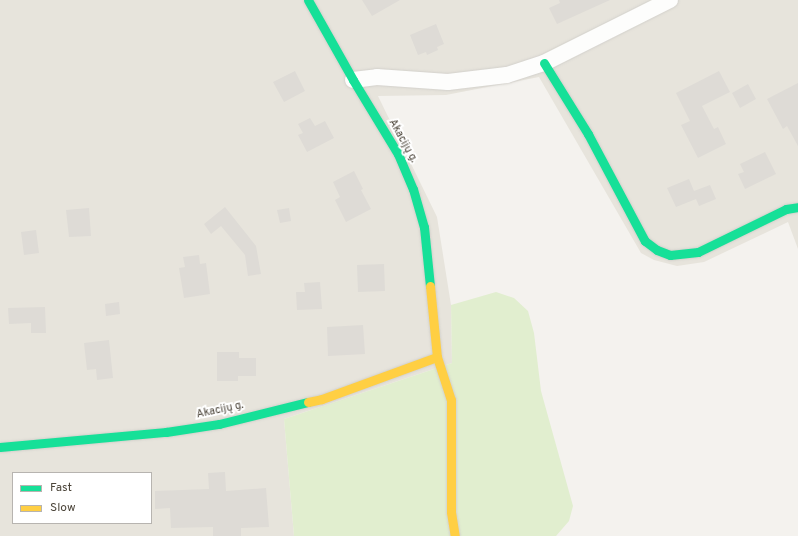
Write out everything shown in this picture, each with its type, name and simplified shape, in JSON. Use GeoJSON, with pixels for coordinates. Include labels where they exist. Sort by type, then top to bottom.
{"type":"FeatureCollection","features":[{"type":"Feature","properties":{"kind":"street","name":"Akacijų g."},"geometry":{"type":"LineString","coordinates":[[308,0],[353,80],[398,154],[414,189],[424,227],[437,357],[451,400],[451,512],[455,536]]}},
{"type":"Feature","properties":{"kind":"street"},"geometry":{"type":"LineString","coordinates":[[353,80],[377,76],[448,82],[507,75],[544,63],[670,0]]}},
{"type":"Feature","properties":{"kind":"street"},"geometry":{"type":"LineString","coordinates":[[544,63],[588,134],[646,241],[657,250],[670,255],[698,252],[786,209],[798,207]]}},
{"type":"Feature","properties":{"kind":"street","name":"Akacijų g."},"geometry":{"type":"LineString","coordinates":[[0,448],[166,432],[219,424],[322,399],[437,357]]}},
{"type":"Feature","properties":{"kind":"shaded area"},"geometry":{"type":"Polygon","coordinates":[[[0,0],[798,0],[798,249],[788,222],[704,262],[677,266],[654,260],[641,253],[539,77],[446,95],[378,96],[437,217],[451,305],[452,363],[284,419],[294,536],[0,536],[0,0]]]}},
{"type":"Feature","properties":{"kind":"green space"},"geometry":{"type":"Polygon","coordinates":[[[496,292],[514,298],[528,311],[534,333],[541,391],[573,506],[569,521],[556,536],[294,536],[284,419],[452,363],[451,305],[496,292]]]}},
{"type":"Feature","properties":{"kind":"building"},"geometry":{"type":"Polygon","coordinates":[[[362,0],[400,0],[372,16],[362,0]]]}},
{"type":"Feature","properties":{"kind":"building"},"geometry":{"type":"Polygon","coordinates":[[[559,0],[610,0],[557,24],[549,8],[560,3],[559,0]]]}},
{"type":"Feature","properties":{"kind":"building"},"geometry":{"type":"Polygon","coordinates":[[[436,24],[444,44],[437,47],[438,50],[427,55],[426,52],[418,55],[410,35],[436,24]]]}},
{"type":"Feature","properties":{"kind":"building"},"geometry":{"type":"Polygon","coordinates":[[[295,71],[305,91],[284,102],[273,82],[295,71]]]}},
{"type":"Feature","properties":{"kind":"building"},"geometry":{"type":"Polygon","coordinates":[[[719,71],[730,92],[702,106],[714,129],[718,127],[726,144],[698,158],[681,125],[690,121],[676,93],[719,71]]]}},
{"type":"Feature","properties":{"kind":"building"},"geometry":{"type":"Polygon","coordinates":[[[798,83],[798,146],[787,126],[783,129],[767,99],[798,83]]]}},
{"type":"Feature","properties":{"kind":"building"},"geometry":{"type":"Polygon","coordinates":[[[748,84],[756,99],[740,108],[732,93],[748,84]]]}},
{"type":"Feature","properties":{"kind":"building"},"geometry":{"type":"Polygon","coordinates":[[[310,118],[315,126],[325,121],[334,138],[307,152],[298,135],[303,133],[298,124],[310,118]]]}},
{"type":"Feature","properties":{"kind":"building"},"geometry":{"type":"Polygon","coordinates":[[[765,152],[776,174],[745,189],[738,174],[744,172],[740,164],[765,152]]]}},
{"type":"Feature","properties":{"kind":"building"},"geometry":{"type":"Polygon","coordinates":[[[354,171],[363,189],[361,190],[371,209],[346,222],[335,200],[340,197],[333,182],[354,171]]]}},
{"type":"Feature","properties":{"kind":"building"},"geometry":{"type":"Polygon","coordinates":[[[689,179],[694,191],[710,185],[716,199],[699,206],[696,199],[676,207],[667,188],[689,179]]]}},
{"type":"Feature","properties":{"kind":"building"},"geometry":{"type":"Polygon","coordinates":[[[225,207],[256,246],[261,274],[248,276],[245,255],[221,226],[211,234],[204,224],[225,207]]]}},
{"type":"Feature","properties":{"kind":"building"},"geometry":{"type":"Polygon","coordinates":[[[89,208],[91,236],[69,237],[66,210],[89,208]]]}},
{"type":"Feature","properties":{"kind":"building"},"geometry":{"type":"Polygon","coordinates":[[[289,208],[291,221],[280,223],[277,210],[289,208]]]}},
{"type":"Feature","properties":{"kind":"building"},"geometry":{"type":"Polygon","coordinates":[[[36,230],[39,253],[24,255],[21,232],[36,230]]]}},
{"type":"Feature","properties":{"kind":"building"},"geometry":{"type":"Polygon","coordinates":[[[199,255],[200,264],[206,263],[210,294],[184,298],[179,268],[185,267],[183,257],[199,255]]]}},
{"type":"Feature","properties":{"kind":"building"},"geometry":{"type":"Polygon","coordinates":[[[384,264],[385,291],[358,292],[357,265],[384,264]]]}},
{"type":"Feature","properties":{"kind":"building"},"geometry":{"type":"Polygon","coordinates":[[[320,282],[322,309],[297,310],[296,292],[305,292],[304,283],[320,282]]]}},
{"type":"Feature","properties":{"kind":"building"},"geometry":{"type":"Polygon","coordinates":[[[119,302],[120,314],[106,316],[105,304],[119,302]]]}},
{"type":"Feature","properties":{"kind":"building"},"geometry":{"type":"Polygon","coordinates":[[[45,307],[46,333],[31,333],[31,323],[9,324],[8,308],[45,307]]]}},
{"type":"Feature","properties":{"kind":"building"},"geometry":{"type":"Polygon","coordinates":[[[363,325],[365,354],[328,356],[327,327],[363,325]]]}},
{"type":"Feature","properties":{"kind":"building"},"geometry":{"type":"Polygon","coordinates":[[[109,340],[113,378],[97,380],[96,369],[87,370],[84,343],[109,340]]]}},
{"type":"Feature","properties":{"kind":"building"},"geometry":{"type":"Polygon","coordinates":[[[217,352],[239,352],[239,358],[256,358],[256,376],[238,376],[238,381],[217,381],[217,352]]]}},
{"type":"Feature","properties":{"kind":"building"},"geometry":{"type":"Polygon","coordinates":[[[225,472],[226,491],[266,488],[269,527],[241,528],[241,536],[213,536],[213,527],[171,528],[170,508],[155,509],[155,491],[209,489],[208,473],[225,472]]]}},
{"type":"Feature","properties":{"kind":"traffic: fast"},"geometry":{"type":"LineString","coordinates":[[308,0],[353,80],[398,154],[413,189],[424,227],[430,286]]}},
{"type":"Feature","properties":{"kind":"traffic: fast"},"geometry":{"type":"LineString","coordinates":[[544,63],[588,134],[645,241],[657,250],[670,255],[698,252],[786,209],[798,207]]}},
{"type":"Feature","properties":{"kind":"traffic: fast"},"geometry":{"type":"LineString","coordinates":[[0,447],[166,432],[219,424],[308,402]]}},
{"type":"Feature","properties":{"kind":"traffic: slow"},"geometry":{"type":"LineString","coordinates":[[430,286],[437,357],[451,400],[451,512],[455,536]]}},
{"type":"Feature","properties":{"kind":"traffic: slow"},"geometry":{"type":"LineString","coordinates":[[308,402],[322,399],[437,357]]}}]}
